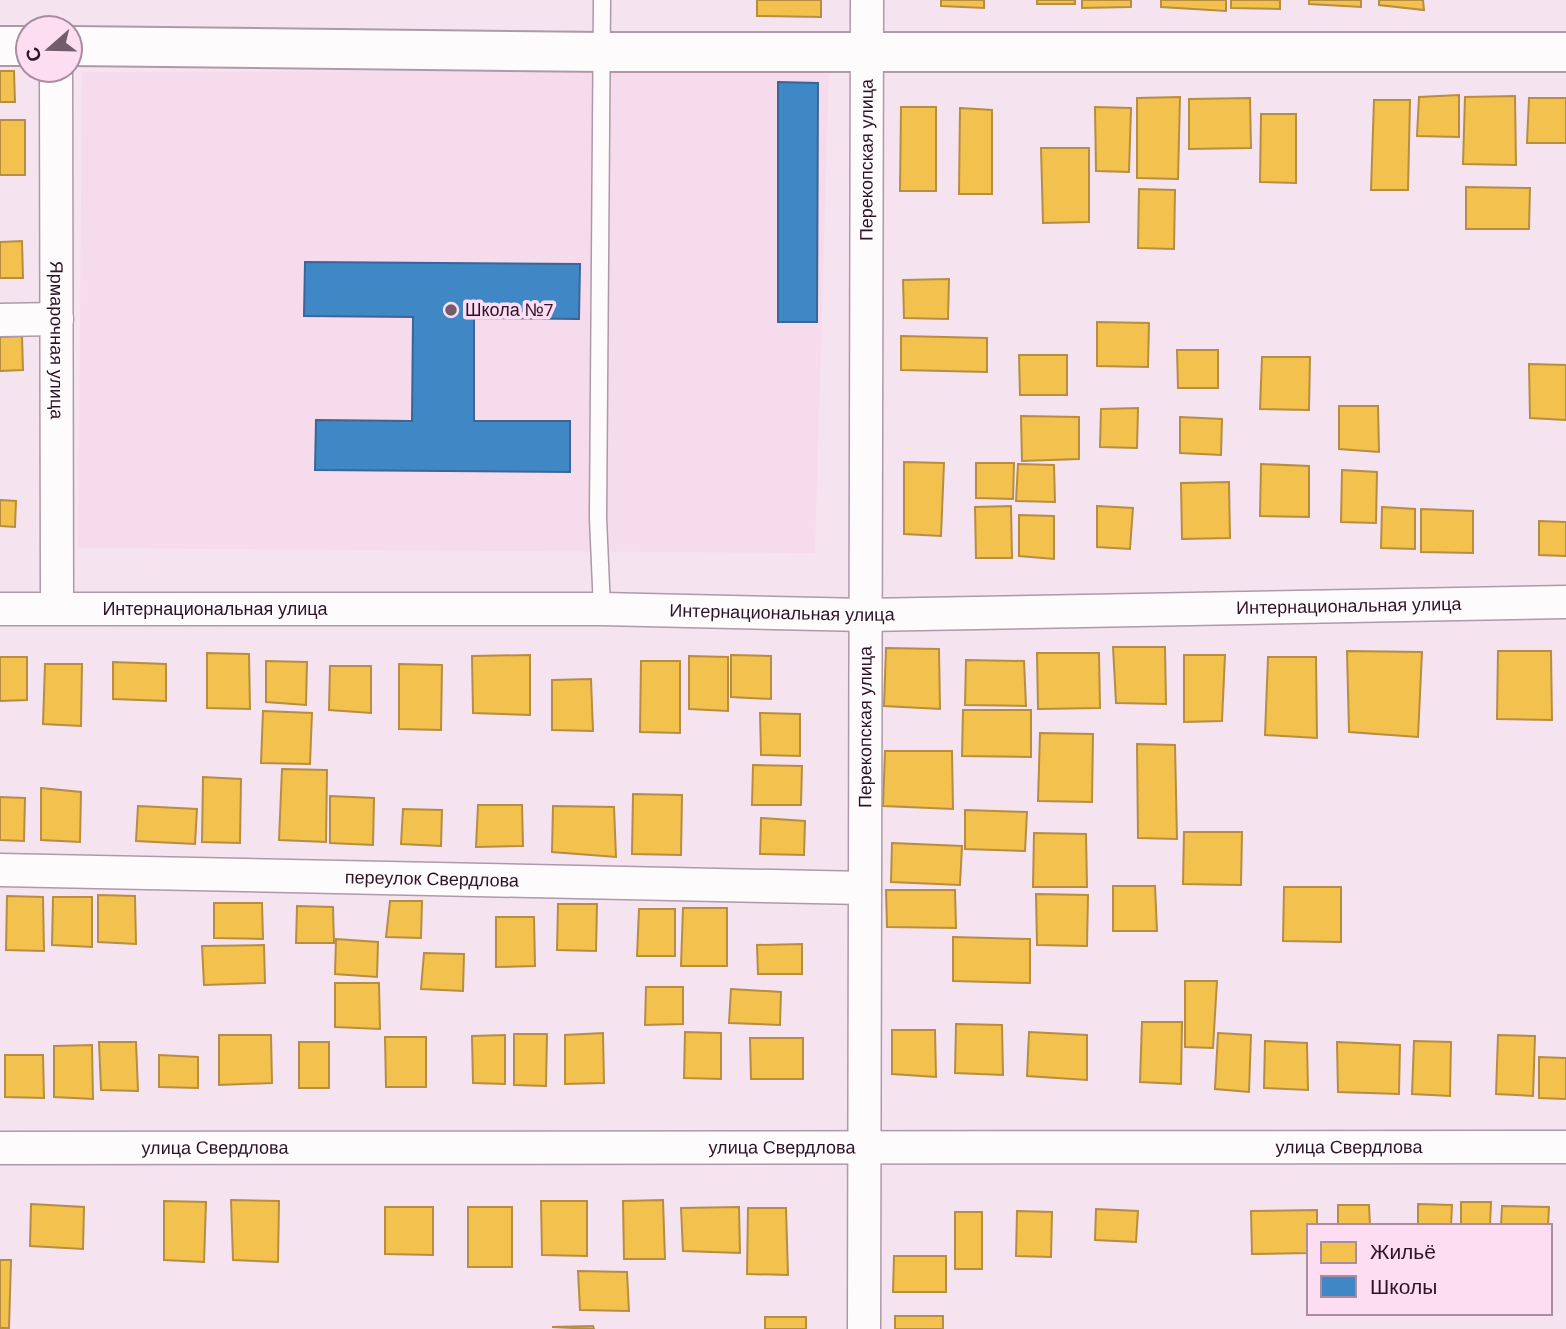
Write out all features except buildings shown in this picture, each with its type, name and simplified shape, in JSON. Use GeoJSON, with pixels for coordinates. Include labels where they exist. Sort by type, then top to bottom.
{"type":"FeatureCollection","features":[{"type":"Feature","properties":{"kind":"main road"},"geometry":{"type":"LineString","coordinates":[[84,46],[604,51],[1566,52]]}},
{"type":"Feature","properties":{"kind":"street","name":"Перекопская улица"},"geometry":{"type":"LineString","coordinates":[[863,1329],[867,0]]}},
{"type":"Feature","properties":{"kind":"street","name":"Ярмарочная улица"},"geometry":{"type":"LineString","coordinates":[[56,84],[57,608]]}},
{"type":"Feature","properties":{"kind":"street"},"geometry":{"type":"LineString","coordinates":[[0,320],[57,319]]}},
{"type":"Feature","properties":{"kind":"street","name":"Интернациональная улица"},"geometry":{"type":"LineString","coordinates":[[0,609],[602,609],[865,615],[1566,602]]}},
{"type":"Feature","properties":{"kind":"street","name":"переулок Свердлова"},"geometry":{"type":"LineString","coordinates":[[0,870],[864,888]]}},
{"type":"Feature","properties":{"kind":"street","name":"улица Свердлова"},"geometry":{"type":"LineString","coordinates":[[0,1148],[1566,1147]]}},
{"type":"Feature","properties":{"kind":"lane"},"geometry":{"type":"LineString","coordinates":[[602,0],[604,51],[598,518],[602,609]]}},
{"type":"Feature","properties":{"kind":"shaded area","name":"Школа №7"},"geometry":{"type":"Polygon","coordinates":[[[829,70],[815,553],[78,548],[84,72],[829,70]]]}},
{"type":"Feature","properties":{"kind":"place","name":"Школа №7"},"geometry":{"type":"Point","coordinates":[451,310]}}]}
